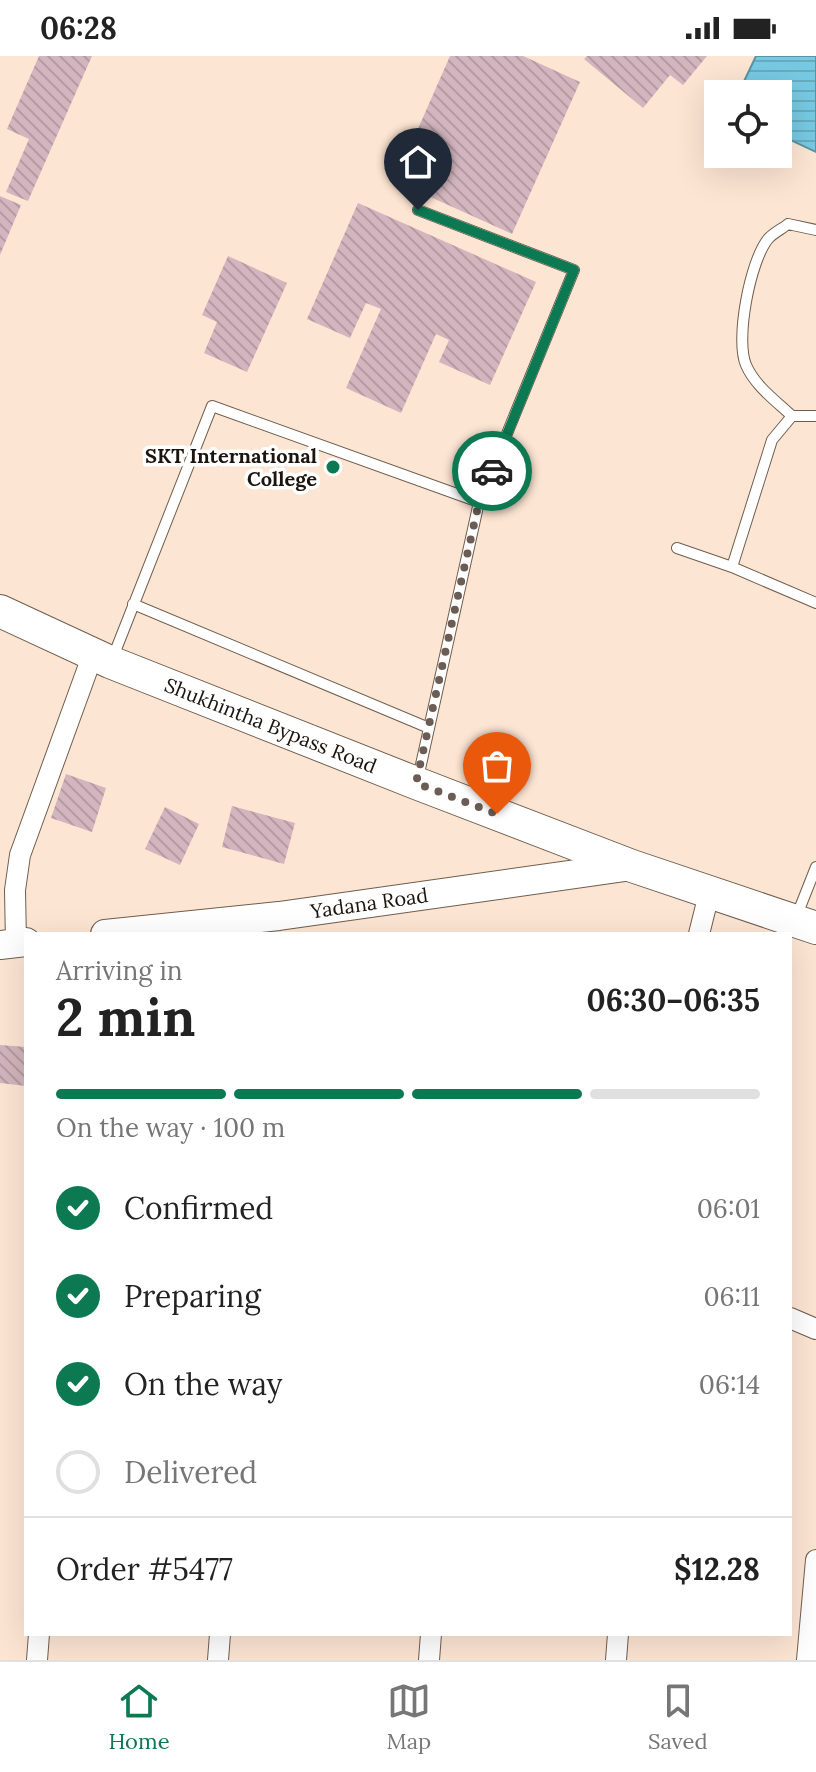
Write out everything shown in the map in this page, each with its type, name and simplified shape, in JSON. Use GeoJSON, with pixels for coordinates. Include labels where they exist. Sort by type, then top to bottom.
{"type":"FeatureCollection","features":[{"type":"Feature","properties":{"kind":"main road","name":"Shukhintha Bypass Road"},"geometry":{"type":"LineString","coordinates":[[0,611],[102,658],[416,783],[632,866],[806,925]]}},
{"type":"Feature","properties":{"kind":"main road","name":"Yadana Road"},"geometry":{"type":"LineString","coordinates":[[143,932],[278,925],[632,866]]}},
{"type":"Feature","properties":{"kind":"street"},"geometry":{"type":"LineString","coordinates":[[14,943],[15,890],[20,855],[102,658]]}},
{"type":"Feature","properties":{"kind":"street"},"geometry":{"type":"LineString","coordinates":[[700,932],[710,890]]}},
{"type":"Feature","properties":{"kind":"street"},"geometry":{"type":"LineString","coordinates":[[792,1319],[816,1329]]}},
{"type":"Feature","properties":{"kind":"street"},"geometry":{"type":"LineString","coordinates":[[807,1660],[816,1560]]}},
{"type":"Feature","properties":{"kind":"street"},"geometry":{"type":"LineString","coordinates":[[37,1660],[39,1636]]}},
{"type":"Feature","properties":{"kind":"street"},"geometry":{"type":"LineString","coordinates":[[218,1660],[220,1636]]}},
{"type":"Feature","properties":{"kind":"street"},"geometry":{"type":"LineString","coordinates":[[429,1660],[431,1636]]}},
{"type":"Feature","properties":{"kind":"street"},"geometry":{"type":"LineString","coordinates":[[616,1660],[618,1636]]}},
{"type":"Feature","properties":{"kind":"lane"},"geometry":{"type":"LineString","coordinates":[[416,783],[479,502],[574,270],[418,210]]}},
{"type":"Feature","properties":{"kind":"lane"},"geometry":{"type":"LineString","coordinates":[[816,230],[788,224],[768,239],[754,266],[740,343],[746,366],[764,390],[792,416],[816,416]]}},
{"type":"Feature","properties":{"kind":"lane"},"geometry":{"type":"LineString","coordinates":[[102,658],[133,604],[212,406],[479,502]]}},
{"type":"Feature","properties":{"kind":"lane"},"geometry":{"type":"LineString","coordinates":[[732,567],[772,440],[792,416]]}},
{"type":"Feature","properties":{"kind":"lane"},"geometry":{"type":"LineString","coordinates":[[677,548],[732,567],[816,603]]}},
{"type":"Feature","properties":{"kind":"lane"},"geometry":{"type":"LineString","coordinates":[[133,604],[429,728]]}},
{"type":"Feature","properties":{"kind":"lane"},"geometry":{"type":"LineString","coordinates":[[806,925],[816,867]]}},
{"type":"Feature","properties":{"kind":"water"},"geometry":{"type":"Polygon","coordinates":[[[756,56],[816,56],[816,152],[792,141],[792,80],[745,80],[756,56]]]}},
{"type":"Feature","properties":{"kind":"building"},"geometry":{"type":"Polygon","coordinates":[[[39,56],[92,56],[28,201],[6,192],[29,139],[7,129],[39,56]]]}},
{"type":"Feature","properties":{"kind":"building"},"geometry":{"type":"Polygon","coordinates":[[[450,56],[523,56],[580,82],[512,234],[395,181],[450,56]]]}},
{"type":"Feature","properties":{"kind":"building"},"geometry":{"type":"Polygon","coordinates":[[[587,56],[707,56],[683,85],[670,75],[643,108],[584,59],[587,56]]]}},
{"type":"Feature","properties":{"kind":"building"},"geometry":{"type":"Polygon","coordinates":[[[0,196],[21,205],[0,255],[0,196]]]}},
{"type":"Feature","properties":{"kind":"building"},"geometry":{"type":"Polygon","coordinates":[[[358,203],[536,282],[490,385],[439,362],[449,340],[436,334],[401,413],[346,388],[381,309],[366,303],[350,338],[307,319],[358,203]]]}},
{"type":"Feature","properties":{"kind":"building"},"geometry":{"type":"Polygon","coordinates":[[[228,256],[287,283],[247,372],[204,353],[217,322],[202,315],[228,256]]]}},
{"type":"Feature","properties":{"kind":"building"},"geometry":{"type":"Polygon","coordinates":[[[66,774],[106,788],[92,832],[51,818],[66,774]]]}},
{"type":"Feature","properties":{"kind":"building"},"geometry":{"type":"Polygon","coordinates":[[[232,806],[295,823],[284,864],[222,847],[232,806]]]}},
{"type":"Feature","properties":{"kind":"building"},"geometry":{"type":"Polygon","coordinates":[[[165,807],[199,824],[180,865],[145,849],[165,807]]]}},
{"type":"Feature","properties":{"kind":"building"},"geometry":{"type":"Polygon","coordinates":[[[0,1045],[24,1047],[24,1086],[0,1083],[0,1045]]]}},
{"type":"Feature","properties":{"kind":"way so far"},"geometry":{"type":"LineString","coordinates":[[492,471],[479,502],[416,783],[497,814]]}},
{"type":"Feature","properties":{"kind":"place","name":"SKT International College"},"geometry":{"type":"Point","coordinates":[333,467]}},
{"type":"Feature","properties":{"kind":"route"},"geometry":{"type":"LineString","coordinates":[[418,210],[574,270],[492,471]]}}]}
